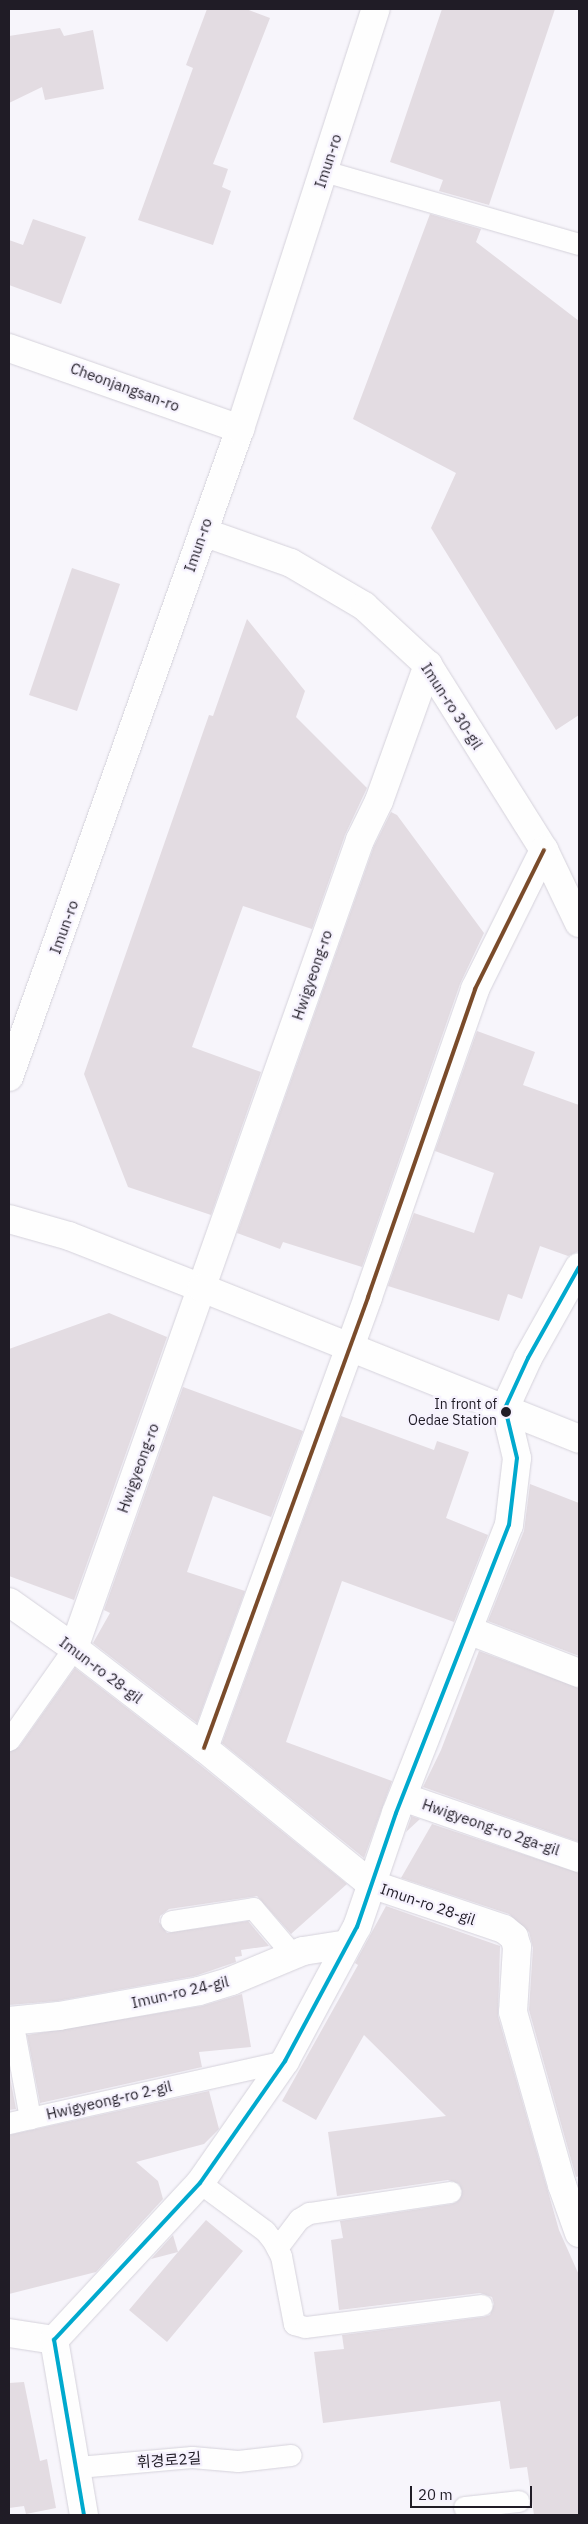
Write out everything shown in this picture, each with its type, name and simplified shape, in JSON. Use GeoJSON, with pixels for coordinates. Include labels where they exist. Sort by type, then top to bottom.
{"type":"FeatureCollection","features":[{"type":"Feature","properties":{"kind":"street","name":"Imun-ro"},"geometry":{"type":"LineString","coordinates":[[9,1078],[240,429],[376,9]]}},
{"type":"Feature","properties":{"kind":"street","name":"Cheonjangsan-ro"},"geometry":{"type":"LineString","coordinates":[[9,348],[240,429]]}},
{"type":"Feature","properties":{"kind":"street","name":"Imun-ro 30-gil"},"geometry":{"type":"LineString","coordinates":[[203,532],[291,563],[364,606],[428,665],[544,850],[579,923]]}},
{"type":"Feature","properties":{"kind":"street","name":"Hwigyeong-ro"},"geometry":{"type":"LineString","coordinates":[[74,1648],[360,840],[379,801],[428,665]]}},
{"type":"Feature","properties":{"kind":"street"},"geometry":{"type":"LineString","coordinates":[[204,1748],[350,1346],[475,989],[544,850]]}},
{"type":"Feature","properties":{"kind":"street"},"geometry":{"type":"LineString","coordinates":[[9,1219],[69,1236],[350,1346],[579,1439]]}},
{"type":"Feature","properties":{"kind":"street"},"geometry":{"type":"LineString","coordinates":[[54,2340],[200,2182],[285,2061],[347,1944],[513,1510],[517,1458],[505,1408],[528,1358],[579,1267]]}},
{"type":"Feature","properties":{"kind":"street","name":"Imun-ro 28-gil"},"geometry":{"type":"LineString","coordinates":[[12,1612],[74,1648],[204,1748],[371,1884],[504,1929],[514,1937],[517,1947],[512,1988],[513,2012],[571,2187],[579,2233]]}},
{"type":"Feature","properties":{"kind":"street"},"geometry":{"type":"LineString","coordinates":[[468,1630],[579,1673]]}},
{"type":"Feature","properties":{"kind":"street","name":"Hwigyeong-ro 2ga-gil"},"geometry":{"type":"LineString","coordinates":[[403,1797],[579,1858]]}},
{"type":"Feature","properties":{"kind":"street","name":"Imun-ro 24-gil"},"geometry":{"type":"LineString","coordinates":[[10,2021],[59,2016],[199,1991],[293,1956],[347,1944]]}},
{"type":"Feature","properties":{"kind":"street"},"geometry":{"type":"LineString","coordinates":[[9,2333],[54,2340]]}},
{"type":"Feature","properties":{"kind":"street"},"geometry":{"type":"LineString","coordinates":[[54,2340],[78,2467],[84,2515]]}},
{"type":"Feature","properties":{"kind":"lane"},"geometry":{"type":"LineString","coordinates":[[324,171],[579,244]]}},
{"type":"Feature","properties":{"kind":"lane"},"geometry":{"type":"LineString","coordinates":[[9,1740],[74,1648]]}},
{"type":"Feature","properties":{"kind":"lane"},"geometry":{"type":"LineString","coordinates":[[171,1920],[252,1908],[293,1956]]}},
{"type":"Feature","properties":{"kind":"lane","name":"Hwigyeong-ro 2-gil"},"geometry":{"type":"LineString","coordinates":[[10,2021],[30,2118],[285,2061]]}},
{"type":"Feature","properties":{"kind":"lane"},"geometry":{"type":"LineString","coordinates":[[9,2123],[30,2118]]}},
{"type":"Feature","properties":{"kind":"lane"},"geometry":{"type":"LineString","coordinates":[[200,2182],[265,2231],[277,2248],[294,2324],[305,2327],[482,2306]]}},
{"type":"Feature","properties":{"kind":"lane"},"geometry":{"type":"LineString","coordinates":[[277,2248],[299,2220],[309,2213],[450,2192]]}},
{"type":"Feature","properties":{"kind":"lane","name":"휘경로2길"},"geometry":{"type":"LineString","coordinates":[[78,2467],[192,2457],[238,2461],[291,2455]]}},
{"type":"Feature","properties":{"kind":"lane"},"geometry":{"type":"LineString","coordinates":[[464,2507],[519,2501]]}},
{"type":"Feature","properties":{"kind":"building"},"geometry":{"type":"Polygon","coordinates":[[[207,9],[246,9],[270,18],[213,164],[228,169],[222,187],[231,191],[213,245],[138,220],[193,68],[186,65],[207,9]]]}},
{"type":"Feature","properties":{"kind":"building"},"geometry":{"type":"Polygon","coordinates":[[[442,9],[555,9],[489,205],[439,191],[443,180],[390,162],[442,9]]]}},
{"type":"Feature","properties":{"kind":"building"},"geometry":{"type":"Polygon","coordinates":[[[60,28],[64,36],[93,30],[104,89],[45,100],[42,87],[9,103],[9,36],[60,28]]]}},
{"type":"Feature","properties":{"kind":"building"},"geometry":{"type":"Polygon","coordinates":[[[430,214],[481,229],[476,242],[579,321],[579,715],[556,730],[431,528],[456,473],[353,419],[430,214]]]}},
{"type":"Feature","properties":{"kind":"building"},"geometry":{"type":"Polygon","coordinates":[[[33,219],[86,237],[61,304],[9,285],[9,240],[23,245],[33,219]]]}},
{"type":"Feature","properties":{"kind":"building"},"geometry":{"type":"Polygon","coordinates":[[[72,568],[120,584],[77,711],[29,695],[72,568]]]}},
{"type":"Feature","properties":{"kind":"building"},"geometry":{"type":"Polygon","coordinates":[[[247,619],[305,691],[296,717],[367,788],[345,835],[312,929],[243,906],[192,1047],[261,1072],[211,1215],[128,1187],[84,1074],[209,715],[213,716],[247,619]]]}},
{"type":"Feature","properties":{"kind":"building"},"geometry":{"type":"Polygon","coordinates":[[[391,812],[397,815],[484,933],[460,984],[362,1267],[283,1242],[280,1249],[237,1233],[374,846],[391,812]]]}},
{"type":"Feature","properties":{"kind":"building"},"geometry":{"type":"Polygon","coordinates":[[[477,1031],[535,1052],[523,1085],[579,1105],[579,1251],[568,1256],[540,1246],[522,1299],[508,1294],[499,1321],[388,1286],[414,1213],[474,1233],[494,1173],[435,1151],[477,1031]]]}},
{"type":"Feature","properties":{"kind":"building"},"geometry":{"type":"Polygon","coordinates":[[[109,1313],[167,1337],[74,1600],[9,1576],[9,1349],[109,1313]]]}},
{"type":"Feature","properties":{"kind":"building"},"geometry":{"type":"Polygon","coordinates":[[[183,1387],[303,1431],[271,1517],[213,1496],[187,1572],[245,1591],[197,1723],[93,1643],[110,1613],[104,1610],[183,1387]]]}},
{"type":"Feature","properties":{"kind":"building"},"geometry":{"type":"Polygon","coordinates":[[[341,1416],[434,1450],[437,1441],[469,1452],[446,1518],[488,1535],[454,1622],[342,1581],[286,1742],[392,1781],[364,1858],[222,1743],[341,1416]]]}},
{"type":"Feature","properties":{"kind":"building"},"geometry":{"type":"Polygon","coordinates":[[[530,1484],[579,1503],[579,1656],[488,1621],[524,1531],[530,1484]]]}},
{"type":"Feature","properties":{"kind":"building"},"geometry":{"type":"Polygon","coordinates":[[[479,1651],[579,1688],[579,1842],[423,1787],[441,1750],[479,1651]]]}},
{"type":"Feature","properties":{"kind":"building"},"geometry":{"type":"Polygon","coordinates":[[[75,1668],[194,1760],[347,1884],[291,1934],[257,1896],[169,1909],[160,1916],[159,1922],[167,1933],[248,1921],[269,1946],[241,1950],[242,1956],[235,1957],[236,1962],[195,1976],[57,2001],[9,2005],[9,1752],[19,1747],[75,1668]]]}},
{"type":"Feature","properties":{"kind":"building"},"geometry":{"type":"Polygon","coordinates":[[[411,1816],[420,1819],[406,1832],[411,1818],[411,1816]]]}},
{"type":"Feature","properties":{"kind":"building"},"geometry":{"type":"Polygon","coordinates":[[[432,1824],[579,1873],[579,2176],[576,2177],[529,2010],[533,1948],[529,1932],[509,1914],[401,1878],[432,1824]]]}},
{"type":"Feature","properties":{"kind":"building"},"geometry":{"type":"Polygon","coordinates":[[[386,1906],[500,1946],[498,2016],[559,2230],[579,2275],[579,2515],[534,2515],[527,2467],[510,2469],[500,2401],[323,2423],[314,2352],[344,2349],[342,2335],[484,2317],[490,2315],[494,2304],[492,2297],[480,2293],[339,2310],[331,2240],[343,2238],[340,2221],[452,2204],[458,2201],[462,2191],[459,2184],[448,2180],[337,2196],[328,2132],[446,2116],[364,2035],[316,2120],[282,2101],[358,1965],[355,1963],[386,1906]]]}},
{"type":"Feature","properties":{"kind":"building"},"geometry":{"type":"Polygon","coordinates":[[[242,1994],[251,2047],[199,2052],[202,2067],[40,2103],[27,2035],[202,2006],[242,1994]]]}},
{"type":"Feature","properties":{"kind":"building"},"geometry":{"type":"Polygon","coordinates":[[[9,2072],[16,2109],[9,2110],[9,2072]]]}},
{"type":"Feature","properties":{"kind":"building"},"geometry":{"type":"Polygon","coordinates":[[[209,2091],[219,2129],[204,2144],[136,2162],[158,2181],[163,2199],[96,2272],[9,2294],[9,2135],[209,2091]]]}},
{"type":"Feature","properties":{"kind":"building"},"geometry":{"type":"Polygon","coordinates":[[[206,2220],[243,2251],[167,2342],[129,2310],[206,2220]]]}},
{"type":"Feature","properties":{"kind":"building"},"geometry":{"type":"Polygon","coordinates":[[[173,2235],[178,2252],[151,2259],[173,2235]]]}},
{"type":"Feature","properties":{"kind":"building"},"geometry":{"type":"Polygon","coordinates":[[[24,2382],[40,2461],[47,2459],[56,2508],[26,2514],[24,2506],[9,2508],[9,2383],[24,2382]]]}},
{"type":"Feature","properties":{"kind":"transit line"},"geometry":{"type":"LineString","coordinates":[[204,1748],[368,1297],[475,989],[544,850]]}},
{"type":"Feature","properties":{"kind":"transit line"},"geometry":{"type":"LineString","coordinates":[[84,2515],[54,2340],[200,2183],[285,2061],[357,1927],[396,1813],[509,1525],[517,1458],[505,1408],[528,1358],[579,1267]]}},
{"type":"Feature","properties":{"kind":"place","name":"In front of Oedae Station"},"geometry":{"type":"Point","coordinates":[506,1412]}}]}
